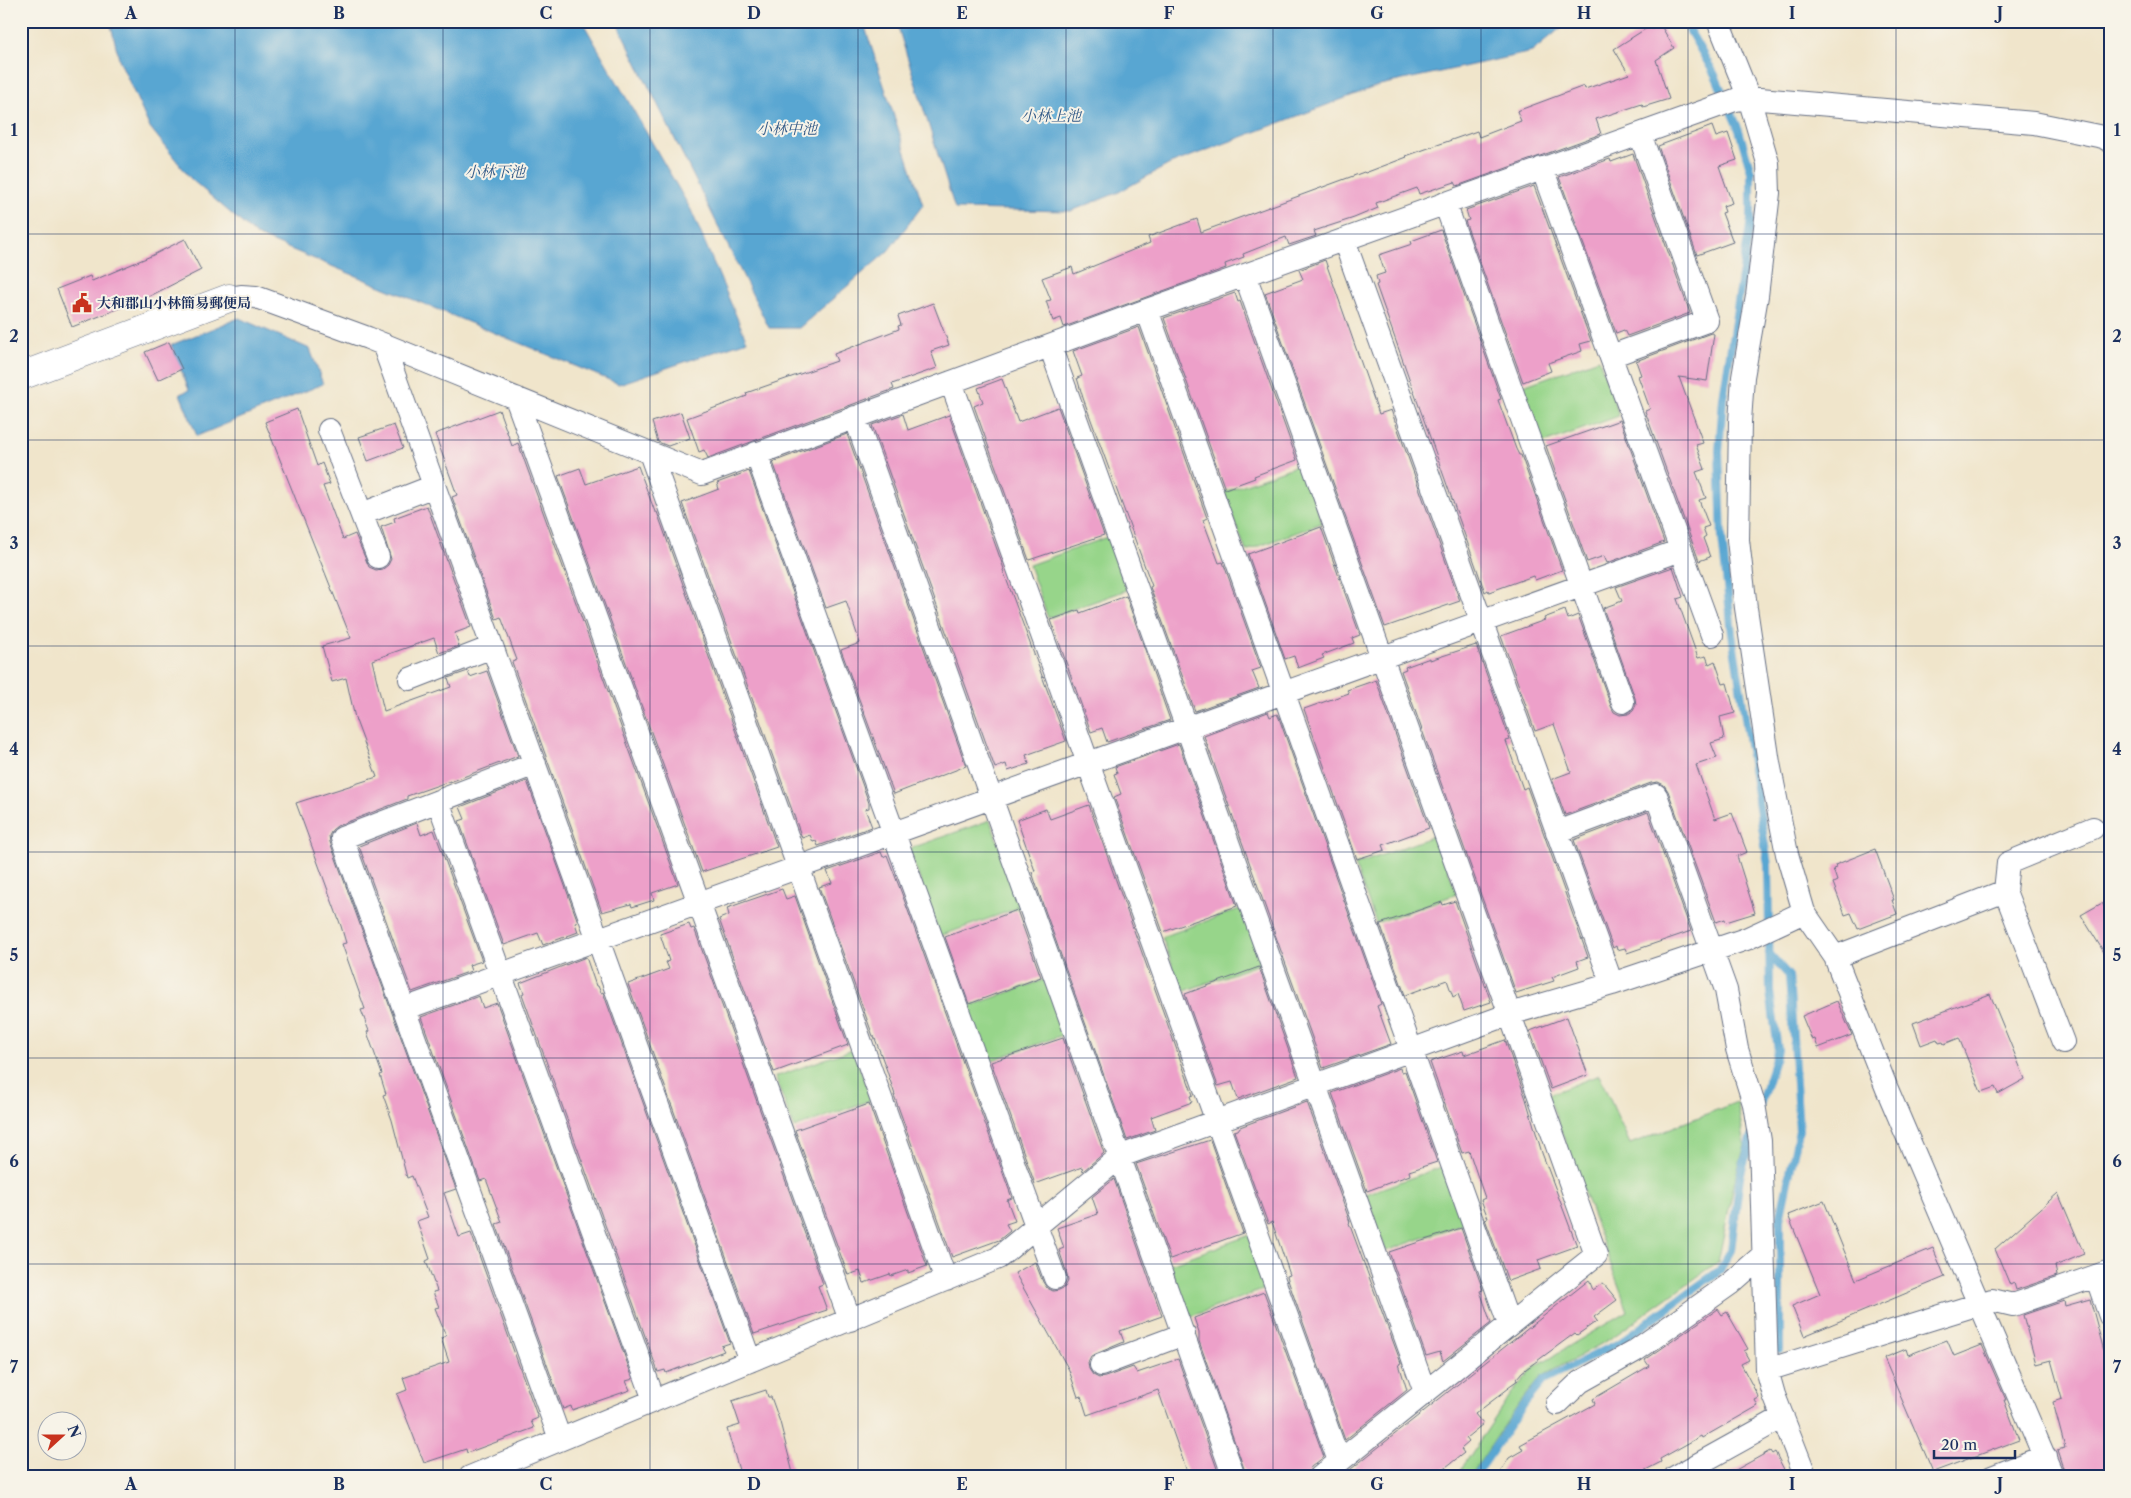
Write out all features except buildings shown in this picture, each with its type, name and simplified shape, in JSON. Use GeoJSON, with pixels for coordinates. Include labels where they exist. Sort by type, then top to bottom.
{"type":"FeatureCollection","features":[{"type":"Feature","properties":{"kind":"street"},"geometry":{"type":"LineString","coordinates":[[1718,21],[1735,100],[1768,163],[1769,193],[1757,296],[1743,377],[1740,422],[1738,540],[1769,763],[1787,854],[1796,916],[1835,957],[1887,1090],[2053,1477]]}},
{"type":"Feature","properties":{"kind":"street"},"geometry":{"type":"LineString","coordinates":[[21,376],[229,298],[241,296],[256,298],[383,344],[702,474],[1147,310],[1735,100],[2034,123],[2103,137],[2110,141]]}},
{"type":"Feature","properties":{"kind":"street"},"geometry":{"type":"LineString","coordinates":[[1611,356],[1707,321],[1640,134]]}},
{"type":"Feature","properties":{"kind":"street"},"geometry":{"type":"LineString","coordinates":[[1542,168],[1712,635]]}},
{"type":"Feature","properties":{"kind":"street"},"geometry":{"type":"LineString","coordinates":[[1445,203],[1623,702]]}},
{"type":"Feature","properties":{"kind":"street"},"geometry":{"type":"LineString","coordinates":[[1344,240],[1612,984]]}},
{"type":"Feature","properties":{"kind":"street"},"geometry":{"type":"LineString","coordinates":[[1245,275],[1596,1255],[1320,1477]]}},
{"type":"Feature","properties":{"kind":"street"},"geometry":{"type":"LineString","coordinates":[[1147,310],[1509,1324]]}},
{"type":"Feature","properties":{"kind":"street"},"geometry":{"type":"LineString","coordinates":[[383,344],[750,1361]]}},
{"type":"Feature","properties":{"kind":"street"},"geometry":{"type":"LineString","coordinates":[[1050,346],[1425,1392]]}},
{"type":"Feature","properties":{"kind":"street"},"geometry":{"type":"LineString","coordinates":[[951,382],[1339,1461]]}},
{"type":"Feature","properties":{"kind":"street"},"geometry":{"type":"LineString","coordinates":[[516,398],[850,1320]]}},
{"type":"Feature","properties":{"kind":"street"},"geometry":{"type":"LineString","coordinates":[[855,417],[1121,1156],[1234,1477]]}},
{"type":"Feature","properties":{"kind":"street"},"geometry":{"type":"LineString","coordinates":[[329,430],[352,507],[378,557]]}},
{"type":"Feature","properties":{"kind":"street"},"geometry":{"type":"LineString","coordinates":[[650,453],[946,1280]]}},
{"type":"Feature","properties":{"kind":"street"},"geometry":{"type":"LineString","coordinates":[[756,453],[1055,1278]]}},
{"type":"Feature","properties":{"kind":"street"},"geometry":{"type":"LineString","coordinates":[[352,507],[434,486]]}},
{"type":"Feature","properties":{"kind":"street"},"geometry":{"type":"LineString","coordinates":[[404,1009],[1681,550]]}},
{"type":"Feature","properties":{"kind":"street"},"geometry":{"type":"LineString","coordinates":[[410,679],[492,647]]}},
{"type":"Feature","properties":{"kind":"street"},"geometry":{"type":"LineString","coordinates":[[535,764],[342,838],[560,1439]]}},
{"type":"Feature","properties":{"kind":"street"},"geometry":{"type":"LineString","coordinates":[[1557,832],[1656,795],[1726,990],[1737,1049],[1754,1104],[1760,1141],[1767,1370],[1806,1477]]}},
{"type":"Feature","properties":{"kind":"street"},"geometry":{"type":"LineString","coordinates":[[438,801],[654,1400]]}},
{"type":"Feature","properties":{"kind":"street"},"geometry":{"type":"LineString","coordinates":[[2063,1042],[2005,891],[2008,863],[2093,828]]}},
{"type":"Feature","properties":{"kind":"street"},"geometry":{"type":"LineString","coordinates":[[1835,957],[2005,891]]}},
{"type":"Feature","properties":{"kind":"street"},"geometry":{"type":"LineString","coordinates":[[470,1477],[998,1258],[1121,1156],[1510,1014],[1612,984],[1746,939],[1796,916]]}},
{"type":"Feature","properties":{"kind":"street"},"geometry":{"type":"LineString","coordinates":[[1558,1404],[1580,1382],[1635,1351],[1730,1284],[1763,1255]]}},
{"type":"Feature","properties":{"kind":"street"},"geometry":{"type":"LineString","coordinates":[[1767,1370],[1992,1300],[2013,1304],[2103,1273],[2110,1316]]}},
{"type":"Feature","properties":{"kind":"street"},"geometry":{"type":"LineString","coordinates":[[1101,1365],[1184,1334]]}},
{"type":"Feature","properties":{"kind":"street"},"geometry":{"type":"LineString","coordinates":[[1675,1477],[1783,1417]]}},
{"type":"Feature","properties":{"kind":"street"},"geometry":{"type":"LineString","coordinates":[[1992,1477],[2044,1456]]}},
{"type":"Feature","properties":{"kind":"green space"},"geometry":{"type":"Polygon","coordinates":[[[1599,359],[1619,416],[1541,444],[1520,387],[1599,359]]]}},
{"type":"Feature","properties":{"kind":"green space"},"geometry":{"type":"Polygon","coordinates":[[[1301,464],[1322,523],[1246,551],[1224,492],[1301,464]]]}},
{"type":"Feature","properties":{"kind":"green space"},"geometry":{"type":"Polygon","coordinates":[[[1108,537],[1127,590],[1048,618],[1029,565],[1108,537]]]}},
{"type":"Feature","properties":{"kind":"green space"},"geometry":{"type":"Polygon","coordinates":[[[990,820],[1021,907],[940,936],[909,849],[990,820]]]}},
{"type":"Feature","properties":{"kind":"green space"},"geometry":{"type":"Polygon","coordinates":[[[1436,835],[1457,894],[1376,923],[1355,865],[1436,835]]]}},
{"type":"Feature","properties":{"kind":"green space"},"geometry":{"type":"Polygon","coordinates":[[[1242,908],[1262,963],[1182,992],[1162,937],[1242,908]]]}},
{"type":"Feature","properties":{"kind":"green space"},"geometry":{"type":"Polygon","coordinates":[[[1046,979],[1066,1034],[987,1062],[967,1007],[1046,979]]]}},
{"type":"Feature","properties":{"kind":"green space"},"geometry":{"type":"Polygon","coordinates":[[[853,1049],[871,1100],[794,1128],[775,1077],[853,1049]]]}},
{"type":"Feature","properties":{"kind":"green space"},"geometry":{"type":"Polygon","coordinates":[[[1599,1075],[1630,1144],[1737,1102],[1745,1145],[1736,1175],[1718,1262],[1610,1339],[1541,1377],[1520,1402],[1470,1477],[1456,1477],[1511,1394],[1534,1367],[1628,1311],[1548,1095],[1599,1075]]]}},
{"type":"Feature","properties":{"kind":"green space"},"geometry":{"type":"Polygon","coordinates":[[[1444,1166],[1465,1223],[1386,1251],[1366,1194],[1444,1166]]]}},
{"type":"Feature","properties":{"kind":"green space"},"geometry":{"type":"Polygon","coordinates":[[[1250,1235],[1268,1288],[1189,1317],[1170,1264],[1250,1235]]]}},
{"type":"Feature","properties":{"kind":"water","name":"小林下池"},"geometry":{"type":"Polygon","coordinates":[[[110,21],[582,21],[691,210],[747,341],[619,384],[256,235],[191,179],[149,126],[119,59],[110,21]]]}},
{"type":"Feature","properties":{"kind":"water","name":"小林中池"},"geometry":{"type":"Polygon","coordinates":[[[616,21],[863,21],[923,205],[888,251],[799,328],[769,328],[616,21]]]}},
{"type":"Feature","properties":{"kind":"water","name":"小林上池"},"geometry":{"type":"Polygon","coordinates":[[[896,21],[1569,21],[1532,52],[1380,85],[1170,164],[1117,193],[1071,211],[955,209],[896,21]]]}},
{"type":"Feature","properties":{"kind":"water"},"geometry":{"type":"Polygon","coordinates":[[[239,318],[310,349],[323,384],[197,436],[180,394],[189,390],[171,345],[239,318]]]}},
{"type":"Feature","properties":{"kind":"waterway"},"geometry":{"type":"LineString","coordinates":[[1684,21],[1715,75],[1739,130],[1751,172],[1751,219],[1723,398],[1719,452],[1722,537],[1732,634],[1768,865],[1770,992],[1778,1050],[1760,1105]]}},
{"type":"Feature","properties":{"kind":"waterway"},"geometry":{"type":"LineString","coordinates":[[1769,953],[1789,976],[1799,1130],[1780,1219],[1780,1349]]}},
{"type":"Feature","properties":{"kind":"waterway"},"geometry":{"type":"LineString","coordinates":[[1475,1477],[1524,1404],[1544,1380],[1621,1342],[1720,1270],[1731,1250],[1740,1176],[1752,1136]]}},
{"type":"Feature","properties":{"kind":"place","name":"大和郡山小林簡易郵便局"},"geometry":{"type":"Point","coordinates":[82,303]}}]}
